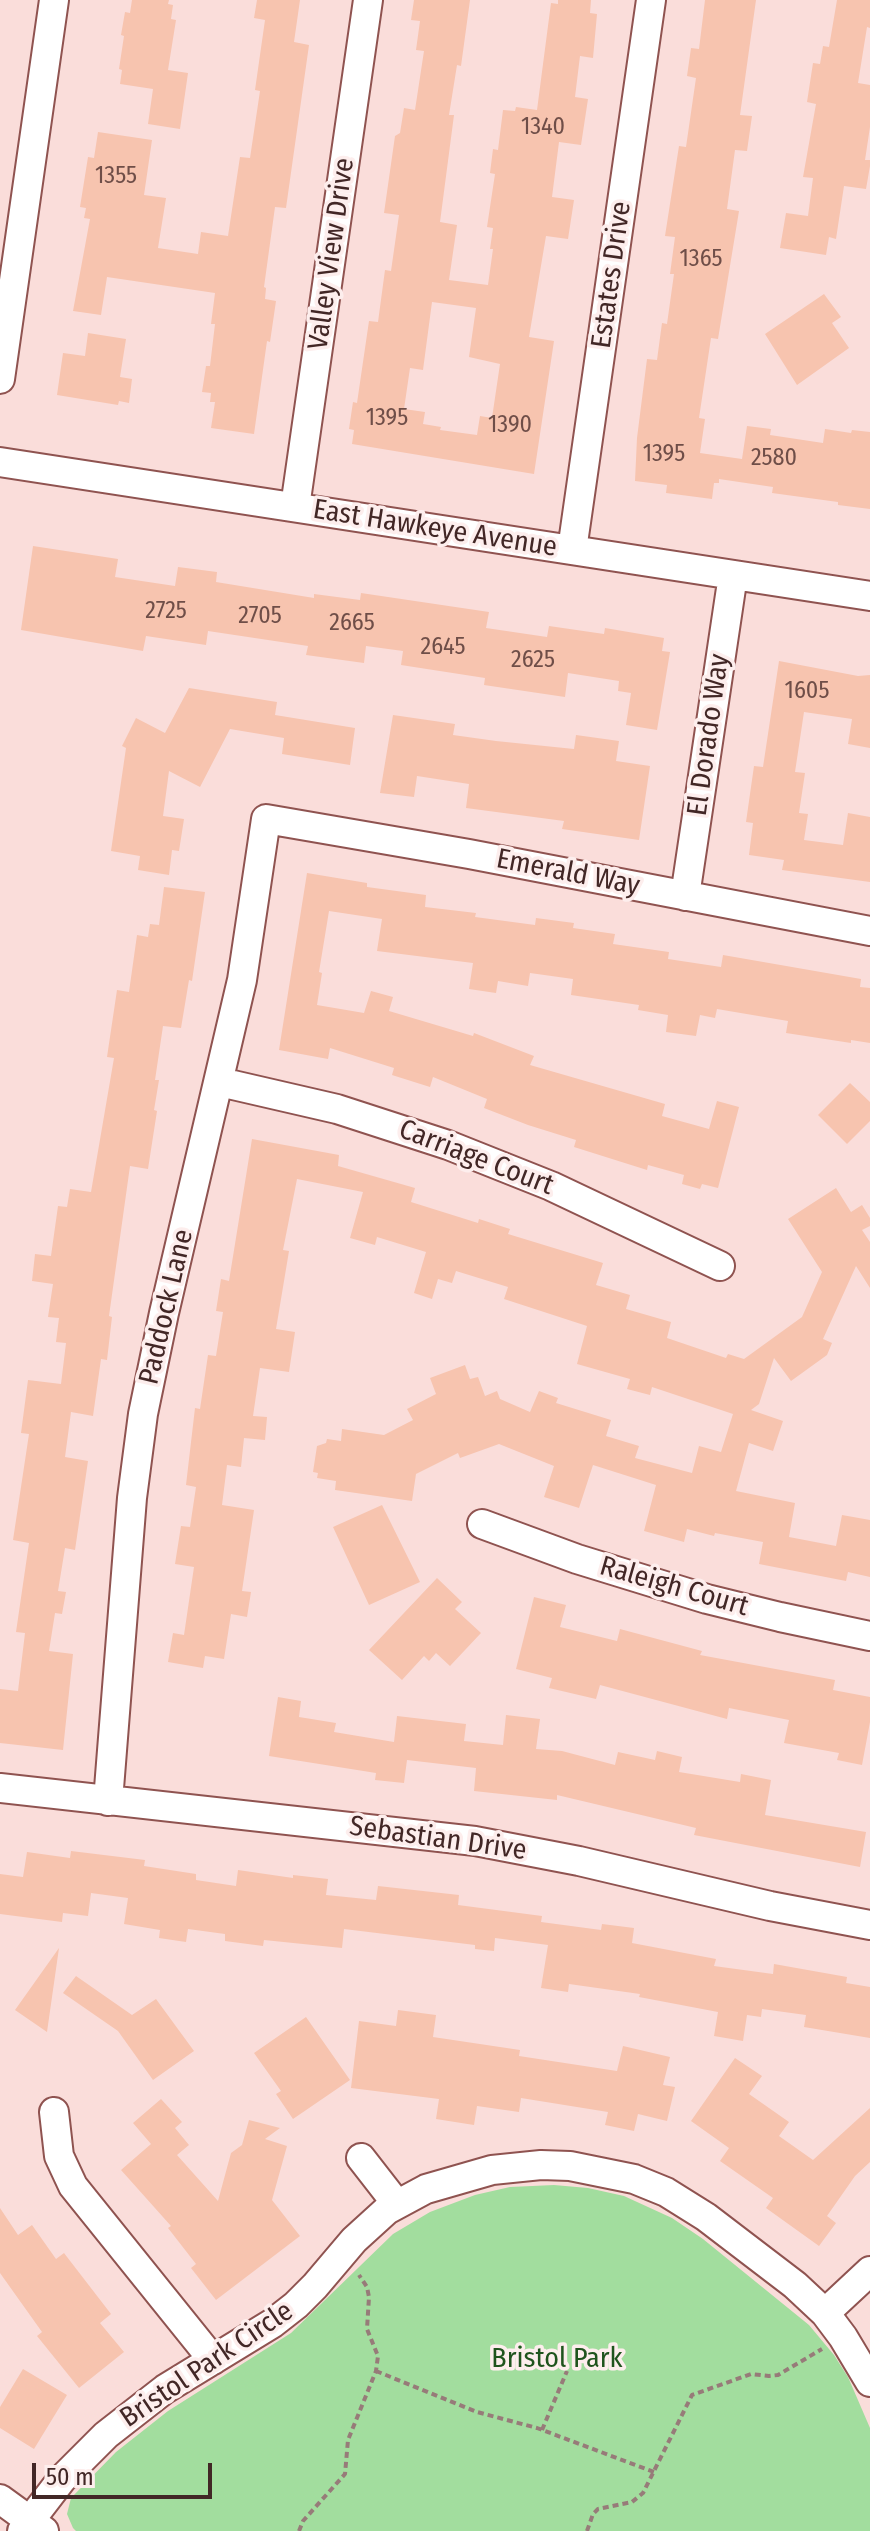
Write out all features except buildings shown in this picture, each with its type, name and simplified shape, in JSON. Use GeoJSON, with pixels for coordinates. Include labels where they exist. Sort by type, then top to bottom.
{"type":"FeatureCollection","features":[{"type":"Feature","properties":{"kind":"street"},"geometry":{"type":"LineString","coordinates":[[0,379],[54,0]]}},
{"type":"Feature","properties":{"kind":"street","name":"Valley View Drive"},"geometry":{"type":"LineString","coordinates":[[295,507],[368,0]]}},
{"type":"Feature","properties":{"kind":"street","name":"Estates Drive"},"geometry":{"type":"LineString","coordinates":[[572,550],[651,0]]}},
{"type":"Feature","properties":{"kind":"street","name":"East Hawkeye Avenue"},"geometry":{"type":"LineString","coordinates":[[0,462],[870,596]]}},
{"type":"Feature","properties":{"kind":"street","name":"El Dorado Way"},"geometry":{"type":"LineString","coordinates":[[685,896],[733,575]]}},
{"type":"Feature","properties":{"kind":"street","name":"Emerald Way"},"geometry":{"type":"LineString","coordinates":[[266,819],[870,931]]}},
{"type":"Feature","properties":{"kind":"street","name":"Paddock Lane"},"geometry":{"type":"LineString","coordinates":[[108,1801],[137,1456],[164,1313],[242,980],[266,819]]}},
{"type":"Feature","properties":{"kind":"street","name":"Carriage Court"},"geometry":{"type":"LineString","coordinates":[[220,1082],[337,1109],[448,1145],[551,1186],[720,1266]]}},
{"type":"Feature","properties":{"kind":"street","name":"Raleigh Court"},"geometry":{"type":"LineString","coordinates":[[482,1524],[577,1559],[707,1599],[870,1636]]}},
{"type":"Feature","properties":{"kind":"street","name":"Sebastian Drive"},"geometry":{"type":"LineString","coordinates":[[0,1788],[475,1841],[870,1925]]}},
{"type":"Feature","properties":{"kind":"street"},"geometry":{"type":"LineString","coordinates":[[54,2112],[59,2156],[73,2186],[213,2360]]}},
{"type":"Feature","properties":{"kind":"street"},"geometry":{"type":"LineString","coordinates":[[361,2158],[396,2203]]}},
{"type":"Feature","properties":{"kind":"street","name":"Bristol Park Circle"},"geometry":{"type":"LineString","coordinates":[[32,2527],[62,2479],[106,2435],[150,2399],[296,2305],[354,2240],[396,2203],[457,2179],[524,2166],[570,2166],[634,2179],[666,2192],[706,2217],[795,2285],[825,2313],[870,2382]]}},
{"type":"Feature","properties":{"kind":"street"},"geometry":{"type":"LineString","coordinates":[[825,2313],[870,2271]]}},
{"type":"Feature","properties":{"kind":"street"},"geometry":{"type":"LineString","coordinates":[[0,2499],[32,2527]]}},
{"type":"Feature","properties":{"kind":"path"},"geometry":{"type":"LineString","coordinates":[[299,2531],[303,2521],[343,2478],[348,2440],[376,2371],[378,2356],[367,2329],[367,2287],[356,2273]]}},
{"type":"Feature","properties":{"kind":"path"},"geometry":{"type":"LineString","coordinates":[[587,2531],[595,2511],[636,2500],[643,2493],[690,2398],[696,2392],[751,2374],[775,2376],[825,2347]]}},
{"type":"Feature","properties":{"kind":"path"},"geometry":{"type":"LineString","coordinates":[[376,2371],[477,2412],[542,2430],[654,2472]]}},
{"type":"Feature","properties":{"kind":"path"},"geometry":{"type":"LineString","coordinates":[[542,2430],[567,2371]]}},
{"type":"Feature","properties":{"kind":"green space","name":"Bristol Park"},"geometry":{"type":"Polygon","coordinates":[[[554,2185],[624,2196],[672,2218],[703,2239],[809,2325],[848,2377],[870,2428],[870,2531],[76,2531],[73,2528],[67,2514],[71,2498],[116,2452],[168,2411],[291,2333],[393,2234],[430,2212],[475,2195],[510,2187],[554,2185]]]}}]}
